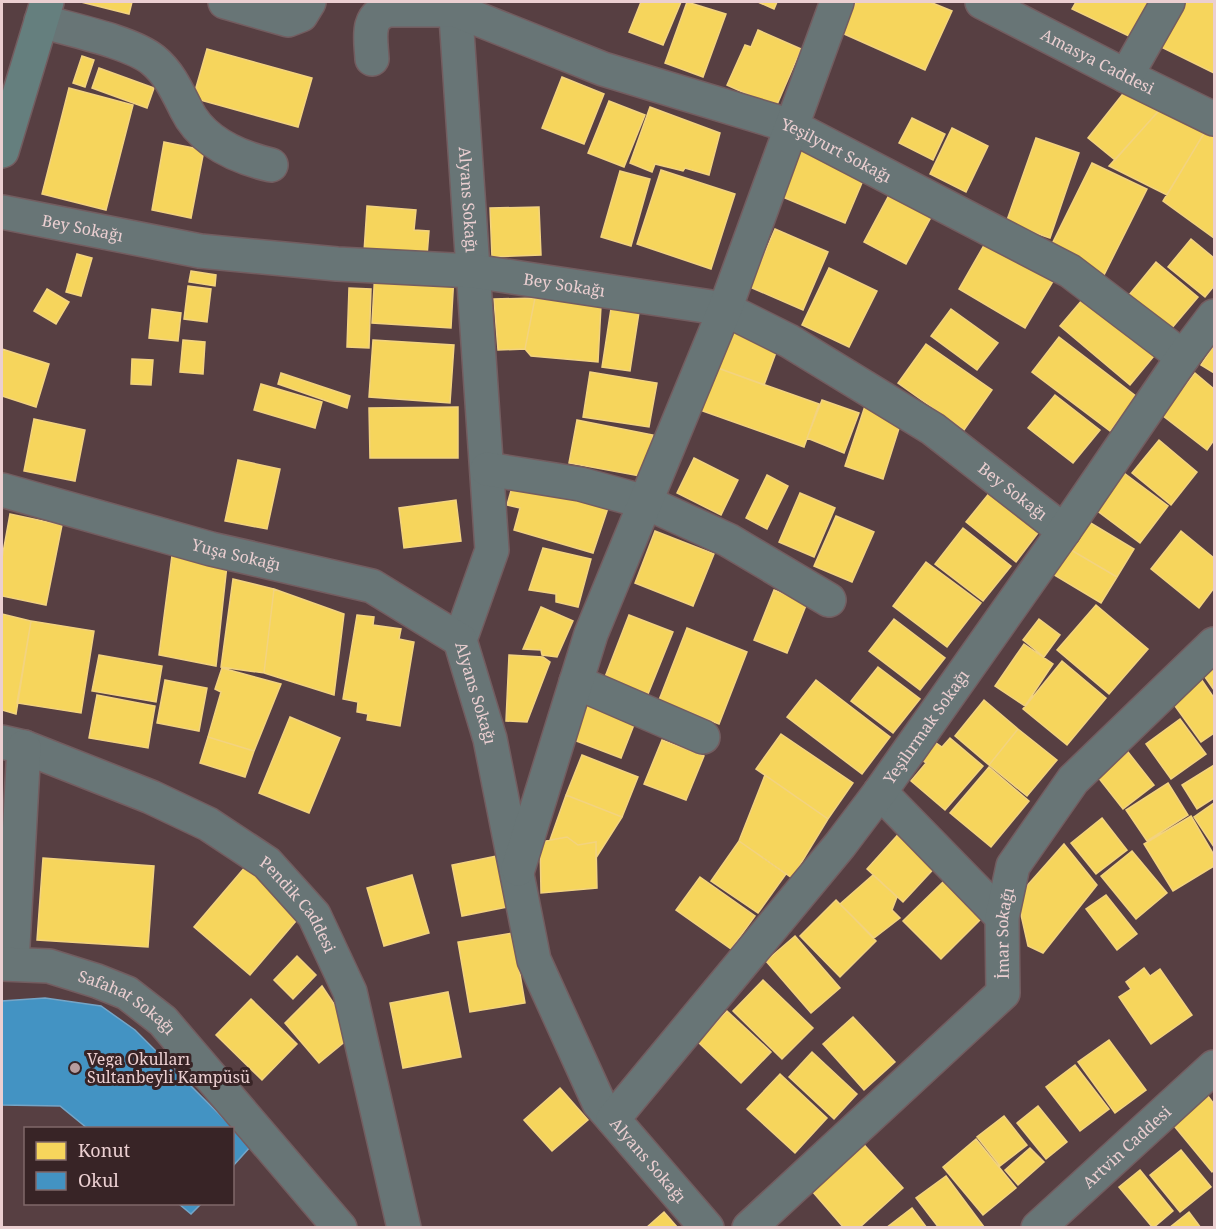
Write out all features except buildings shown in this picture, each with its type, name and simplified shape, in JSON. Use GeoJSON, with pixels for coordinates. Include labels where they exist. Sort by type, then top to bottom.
{"type":"FeatureCollection","features":[{"type":"Feature","properties":{"kind":"main road"},"geometry":{"type":"LineString","coordinates":[[2,151],[44,11]]}},
{"type":"Feature","properties":{"kind":"street"},"geometry":{"type":"LineString","coordinates":[[225,2],[288,20],[301,15],[309,2]]}},
{"type":"Feature","properties":{"kind":"street"},"geometry":{"type":"LineString","coordinates":[[517,873],[591,634],[725,309],[837,2]]}},
{"type":"Feature","properties":{"kind":"street","name":"Amasya Caddesi"},"geometry":{"type":"LineString","coordinates":[[982,2],[1215,119]]}},
{"type":"Feature","properties":{"kind":"street"},"geometry":{"type":"LineString","coordinates":[[1126,76],[1168,2]]}},
{"type":"Feature","properties":{"kind":"street"},"geometry":{"type":"LineString","coordinates":[[372,59],[370,25],[377,15],[389,10],[455,6]]}},
{"type":"Feature","properties":{"kind":"street","name":"Yeşilyurt Sokağı"},"geometry":{"type":"LineString","coordinates":[[455,6],[603,69],[791,126],[1070,271],[1183,357]]}},
{"type":"Feature","properties":{"kind":"street","name":"Alyans Sokağı"},"geometry":{"type":"LineString","coordinates":[[455,6],[492,550],[460,640],[490,739],[534,960],[599,1103],[707,1227]]}},
{"type":"Feature","properties":{"kind":"street"},"geometry":{"type":"LineString","coordinates":[[44,11],[139,50],[167,74],[192,119],[203,133],[233,153],[271,165]]}},
{"type":"Feature","properties":{"kind":"street","name":"Bey Sokağı"},"geometry":{"type":"LineString","coordinates":[[2,212],[200,250],[337,264],[473,271],[725,309],[789,341],[933,429],[1064,531]]}},
{"type":"Feature","properties":{"kind":"street","name":"Yeşilırmak Sokağı"},"geometry":{"type":"LineString","coordinates":[[613,1119],[840,845],[880,792],[1064,531],[1183,357],[1215,316]]}},
{"type":"Feature","properties":{"kind":"street"},"geometry":{"type":"LineString","coordinates":[[487,470],[580,484],[645,502],[728,540],[828,600]]}},
{"type":"Feature","properties":{"kind":"street","name":"Yuşa Sokağı"},"geometry":{"type":"LineString","coordinates":[[2,490],[211,549],[372,586],[460,640]]}},
{"type":"Feature","properties":{"kind":"street","name":"İmar Sokağı"},"geometry":{"type":"LineString","coordinates":[[749,1227],[1004,993],[1002,917],[1013,866],[1073,780],[1215,644]]}},
{"type":"Feature","properties":{"kind":"street"},"geometry":{"type":"LineString","coordinates":[[576,682],[703,737]]}},
{"type":"Feature","properties":{"kind":"street"},"geometry":{"type":"LineString","coordinates":[[7,964],[13,744]]}},
{"type":"Feature","properties":{"kind":"street","name":"Pendik Caddesi"},"geometry":{"type":"LineString","coordinates":[[13,744],[151,797],[208,824],[267,862],[314,915],[350,992],[404,1227]]}},
{"type":"Feature","properties":{"kind":"street"},"geometry":{"type":"LineString","coordinates":[[880,792],[1002,917]]}},
{"type":"Feature","properties":{"kind":"street","name":"Safahat Sokağı"},"geometry":{"type":"LineString","coordinates":[[7,964],[49,966],[128,993],[163,1022],[340,1227]]}},
{"type":"Feature","properties":{"kind":"street","name":"Artvin Caddesi"},"geometry":{"type":"LineString","coordinates":[[1038,1227],[1215,1067]]}},
{"type":"Feature","properties":{"kind":"place","name":"Vega Okulları Sultanbeyli Kampüsü"},"geometry":{"type":"Point","coordinates":[75,1068]}}]}
